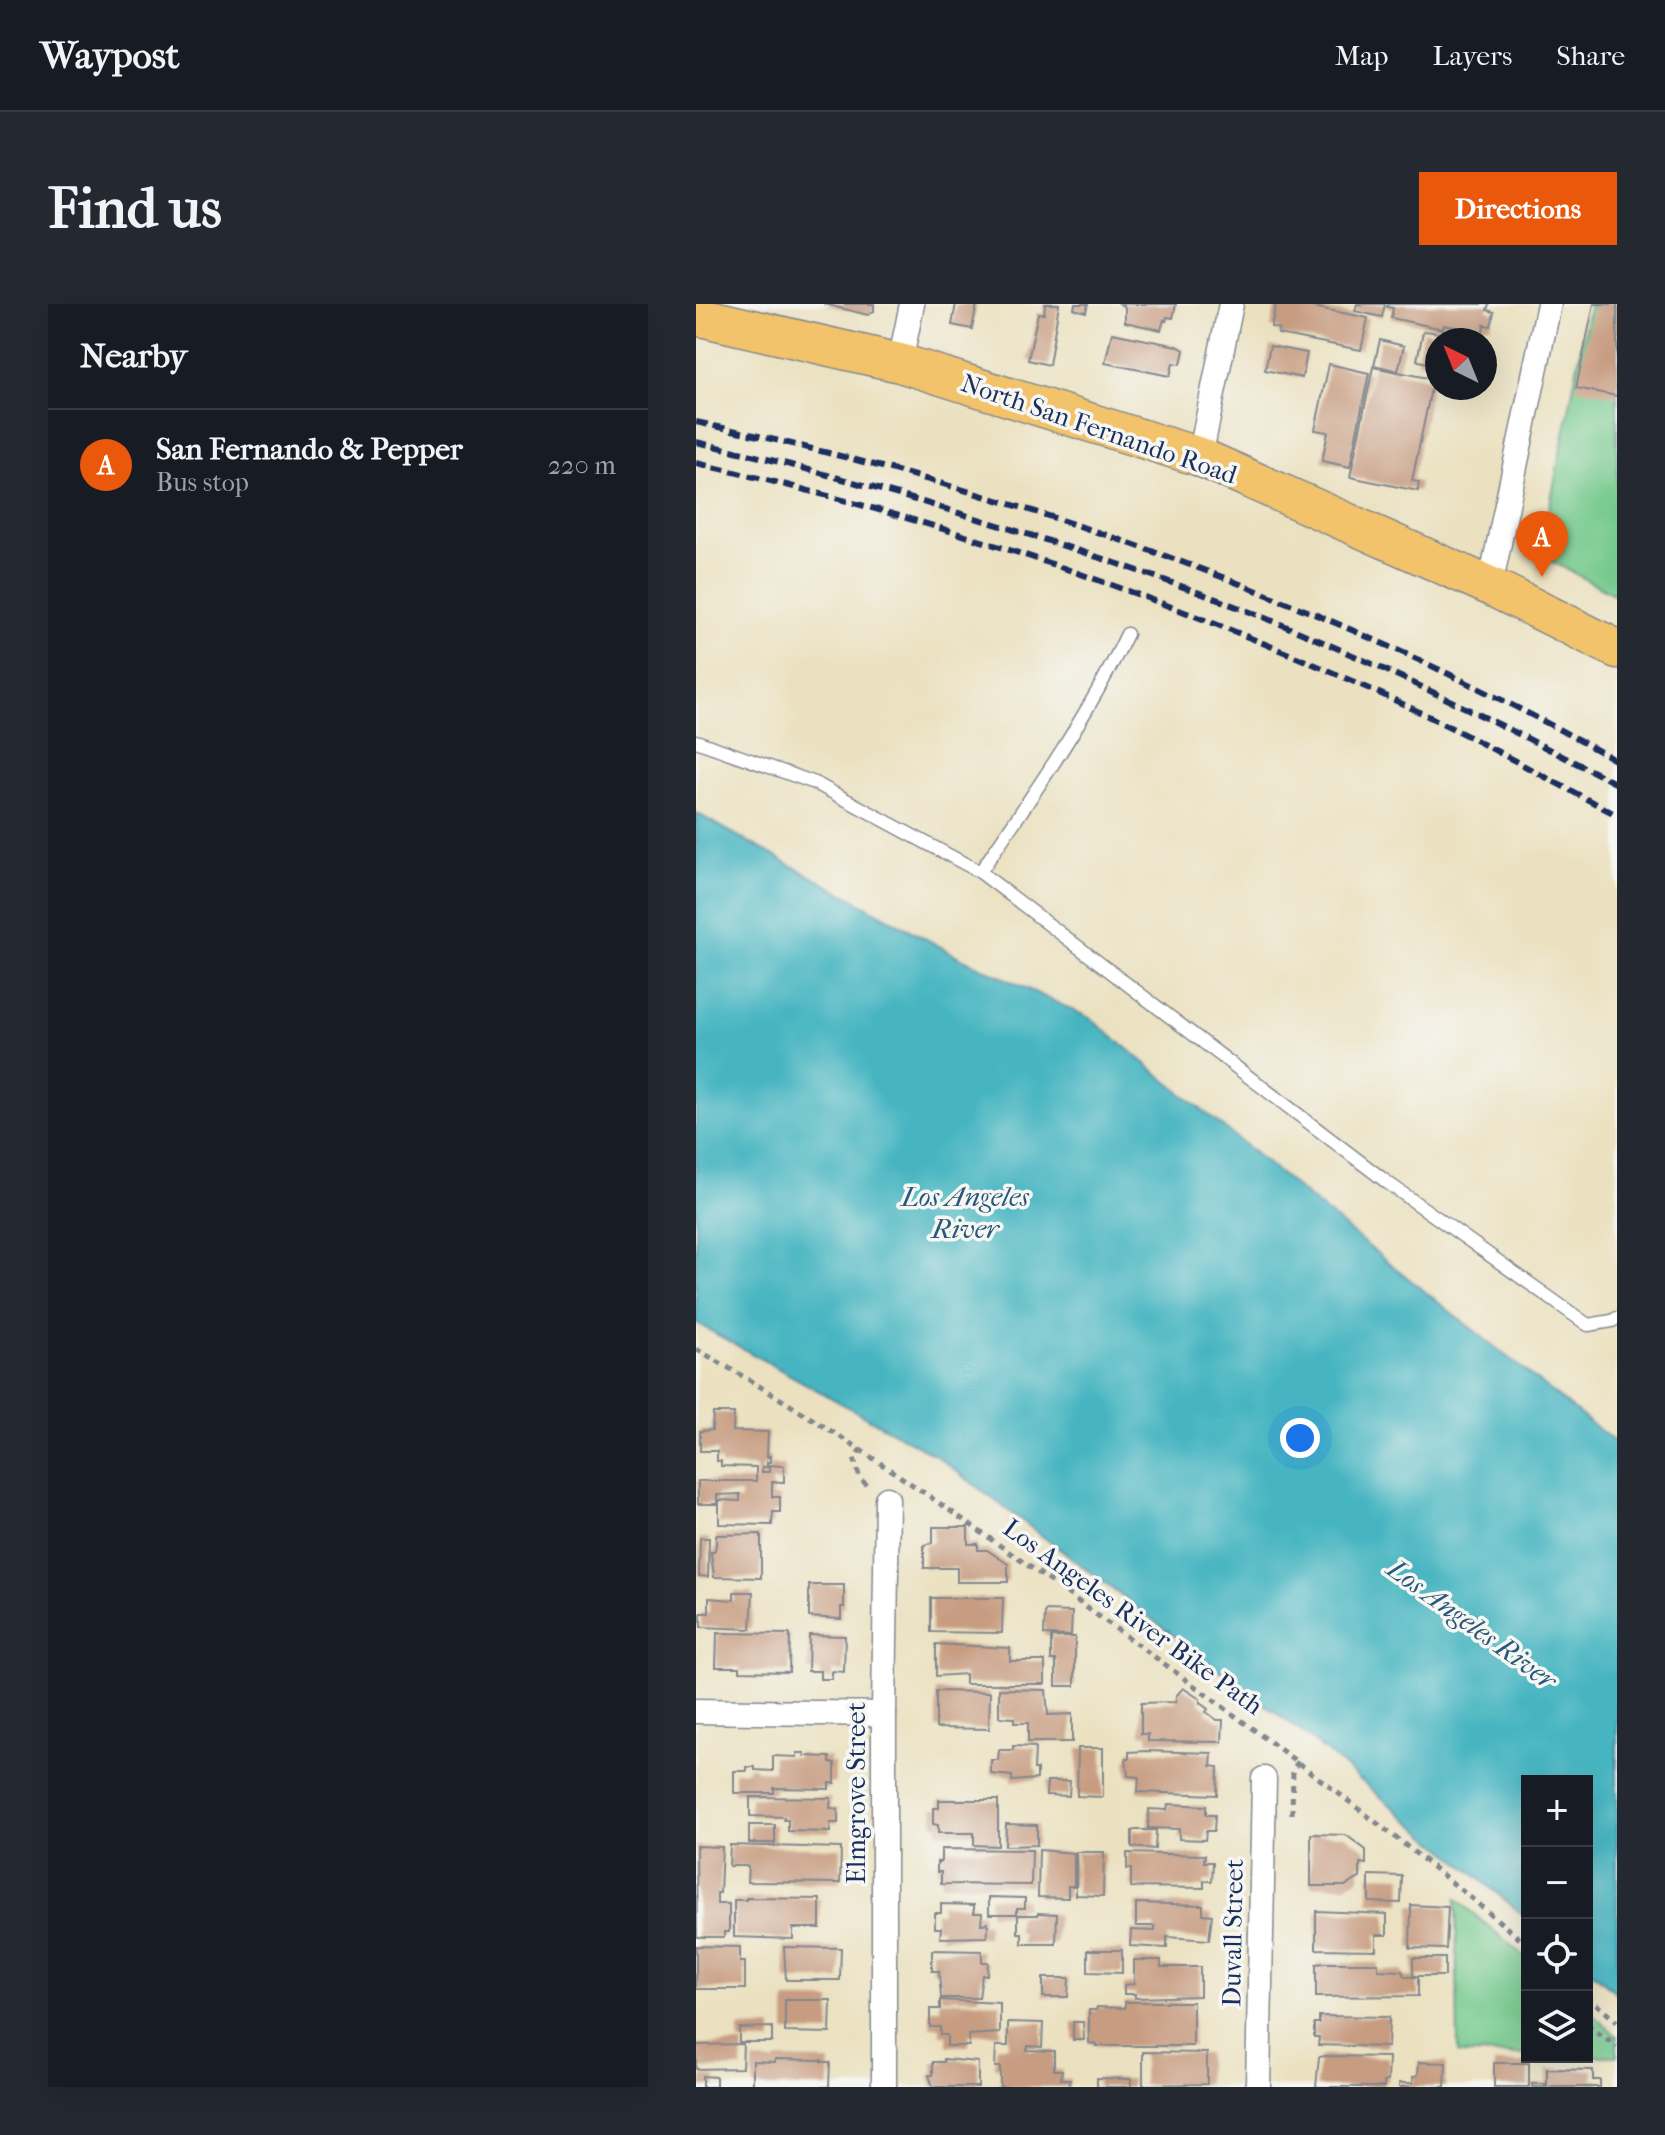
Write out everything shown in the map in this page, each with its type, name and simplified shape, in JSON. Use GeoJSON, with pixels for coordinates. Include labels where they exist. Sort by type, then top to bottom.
{"type":"FeatureCollection","features":[{"type":"Feature","properties":{"kind":"main road","name":"North San Fernando Road"},"geometry":{"type":"LineString","coordinates":[[696,316],[900,363],[1200,457],[1490,586],[1617,649]]}},
{"type":"Feature","properties":{"kind":"street"},"geometry":{"type":"LineString","coordinates":[[900,363],[912,304]]}},
{"type":"Feature","properties":{"kind":"street"},"geometry":{"type":"LineString","coordinates":[[1200,457],[1231,304]]}},
{"type":"Feature","properties":{"kind":"street"},"geometry":{"type":"LineString","coordinates":[[1490,586],[1549,304]]}},
{"type":"Feature","properties":{"kind":"street","name":"Elmgrove Street"},"geometry":{"type":"LineString","coordinates":[[884,2087],[887,1499]]}},
{"type":"Feature","properties":{"kind":"street"},"geometry":{"type":"LineString","coordinates":[[696,1711],[884,1714]]}},
{"type":"Feature","properties":{"kind":"street","name":"Duvall Street"},"geometry":{"type":"LineString","coordinates":[[1258,2087],[1264,1779]]}},
{"type":"Feature","properties":{"kind":"lane"},"geometry":{"type":"LineString","coordinates":[[980,872],[1060,753],[1111,668],[1127,634]]}},
{"type":"Feature","properties":{"kind":"lane"},"geometry":{"type":"LineString","coordinates":[[696,741],[815,783],[980,872],[1388,1183],[1588,1325],[1617,1318]]}},
{"type":"Feature","properties":{"kind":"path","name":"Los Angeles River Bike Path"},"geometry":{"type":"LineString","coordinates":[[696,1349],[770,1391],[970,1523],[1299,1761],[1436,1868],[1521,1940]]}},
{"type":"Feature","properties":{"kind":"path"},"geometry":{"type":"LineString","coordinates":[[861,1449],[854,1458],[860,1479],[887,1499]]}},
{"type":"Feature","properties":{"kind":"path"},"geometry":{"type":"LineString","coordinates":[[1292,1814],[1293,1769],[1299,1761]]}},
{"type":"Feature","properties":{"kind":"path"},"geometry":{"type":"LineString","coordinates":[[1593,2001],[1617,2022]]}},
{"type":"Feature","properties":{"kind":"path"},"geometry":{"type":"LineString","coordinates":[[1593,2029],[1617,2047]]}},
{"type":"Feature","properties":{"kind":"green space"},"geometry":{"type":"Polygon","coordinates":[[[1590,304],[1617,304],[1617,596],[1540,555],[1590,304]]]}},
{"type":"Feature","properties":{"kind":"green space"},"geometry":{"type":"Polygon","coordinates":[[[1456,1899],[1521,1954],[1521,2055],[1458,2054],[1456,1899]]]}},
{"type":"Feature","properties":{"kind":"green space"},"geometry":{"type":"Polygon","coordinates":[[[1593,2015],[1617,2036],[1617,2056],[1593,2056],[1593,2015]]]}},
{"type":"Feature","properties":{"kind":"water","name":"Los Angeles River"},"geometry":{"type":"Polygon","coordinates":[[[696,813],[959,957],[1090,1018],[1369,1247],[1617,1444],[1617,1993],[1593,1973],[1593,1775],[1521,1775],[1521,1913],[1312,1740],[935,1455],[696,1323],[696,813]]]}},
{"type":"Feature","properties":{"kind":"building"},"geometry":{"type":"Polygon","coordinates":[[[824,304],[874,304],[874,311],[868,315],[824,304]]]}},
{"type":"Feature","properties":{"kind":"building"},"geometry":{"type":"Polygon","coordinates":[[[956,304],[977,304],[972,329],[952,325],[956,304]]]}},
{"type":"Feature","properties":{"kind":"building"},"geometry":{"type":"Polygon","coordinates":[[[1045,304],[1059,304],[1049,365],[1028,360],[1038,313],[1044,314],[1045,304]]]}},
{"type":"Feature","properties":{"kind":"building"},"geometry":{"type":"Polygon","coordinates":[[[1075,304],[1088,304],[1086,312],[1074,309],[1075,304]]]}},
{"type":"Feature","properties":{"kind":"building"},"geometry":{"type":"Polygon","coordinates":[[[1120,304],[1176,304],[1173,318],[1164,320],[1161,330],[1125,322],[1125,307],[1120,304]]]}},
{"type":"Feature","properties":{"kind":"building"},"geometry":{"type":"Polygon","coordinates":[[[1276,304],[1298,304],[1368,318],[1361,350],[1278,334],[1279,329],[1271,327],[1276,304]]]}},
{"type":"Feature","properties":{"kind":"building"},"geometry":{"type":"Polygon","coordinates":[[[1357,304],[1385,304],[1382,317],[1355,311],[1357,304]]]}},
{"type":"Feature","properties":{"kind":"building"},"geometry":{"type":"Polygon","coordinates":[[[1388,304],[1489,304],[1487,310],[1494,312],[1491,326],[1459,328],[1444,325],[1438,328],[1391,318],[1393,308],[1387,307],[1388,304]]]}},
{"type":"Feature","properties":{"kind":"building"},"geometry":{"type":"Polygon","coordinates":[[[1594,304],[1617,304],[1617,396],[1576,388],[1594,304]]]}},
{"type":"Feature","properties":{"kind":"building"},"geometry":{"type":"Polygon","coordinates":[[[1425,331],[1425,362],[1417,360],[1425,331]]]}},
{"type":"Feature","properties":{"kind":"building"},"geometry":{"type":"Polygon","coordinates":[[[1112,333],[1177,346],[1184,350],[1181,364],[1173,363],[1170,376],[1105,363],[1112,333]]]}},
{"type":"Feature","properties":{"kind":"building"},"geometry":{"type":"Polygon","coordinates":[[[1380,340],[1404,346],[1398,371],[1374,365],[1380,340]]]}},
{"type":"Feature","properties":{"kind":"building"},"geometry":{"type":"Polygon","coordinates":[[[1270,346],[1307,353],[1302,378],[1265,370],[1270,346]]]}},
{"type":"Feature","properties":{"kind":"building"},"geometry":{"type":"Polygon","coordinates":[[[1329,364],[1369,373],[1350,467],[1322,461],[1328,432],[1315,430],[1329,364]]]}},
{"type":"Feature","properties":{"kind":"building"},"geometry":{"type":"Polygon","coordinates":[[[1373,367],[1425,377],[1425,400],[1429,400],[1412,481],[1419,482],[1418,491],[1350,477],[1373,367]]]}},
{"type":"Feature","properties":{"kind":"building"},"geometry":{"type":"Polygon","coordinates":[[[713,1413],[734,1413],[733,1431],[768,1432],[767,1457],[770,1456],[770,1462],[767,1462],[767,1467],[762,1467],[762,1472],[769,1472],[769,1465],[784,1466],[784,1482],[772,1482],[772,1497],[780,1497],[780,1512],[773,1512],[772,1525],[719,1524],[719,1500],[740,1501],[740,1494],[717,1495],[717,1504],[698,1504],[698,1481],[756,1481],[756,1467],[721,1466],[721,1461],[717,1461],[717,1451],[700,1451],[700,1431],[712,1430],[713,1413]]]}},
{"type":"Feature","properties":{"kind":"building"},"geometry":{"type":"Polygon","coordinates":[[[933,1527],[968,1527],[968,1544],[978,1544],[978,1550],[987,1550],[1008,1564],[1008,1582],[957,1582],[957,1568],[924,1568],[924,1545],[933,1543],[933,1527]]]}},
{"type":"Feature","properties":{"kind":"building"},"geometry":{"type":"Polygon","coordinates":[[[761,1534],[761,1578],[714,1577],[711,1552],[716,1546],[716,1535],[761,1534]]]}},
{"type":"Feature","properties":{"kind":"building"},"geometry":{"type":"Polygon","coordinates":[[[700,1538],[709,1538],[708,1577],[699,1576],[700,1538]]]}},
{"type":"Feature","properties":{"kind":"building"},"geometry":{"type":"Polygon","coordinates":[[[809,1585],[844,1585],[841,1619],[809,1617],[809,1585]]]}},
{"type":"Feature","properties":{"kind":"building"},"geometry":{"type":"Polygon","coordinates":[[[734,1592],[753,1592],[751,1629],[701,1627],[701,1613],[709,1613],[709,1598],[734,1600],[734,1592]]]}},
{"type":"Feature","properties":{"kind":"building"},"geometry":{"type":"Polygon","coordinates":[[[931,1598],[1003,1598],[1002,1633],[931,1632],[931,1598]]]}},
{"type":"Feature","properties":{"kind":"building"},"geometry":{"type":"Polygon","coordinates":[[[1045,1611],[1072,1612],[1071,1636],[1044,1635],[1045,1611]]]}},
{"type":"Feature","properties":{"kind":"building"},"geometry":{"type":"Polygon","coordinates":[[[717,1633],[790,1634],[789,1672],[716,1667],[717,1633]]]}},
{"type":"Feature","properties":{"kind":"building"},"geometry":{"type":"Polygon","coordinates":[[[809,1635],[845,1636],[844,1672],[832,1671],[832,1679],[820,1679],[820,1671],[808,1671],[809,1635]]]}},
{"type":"Feature","properties":{"kind":"building"},"geometry":{"type":"Polygon","coordinates":[[[1051,1637],[1075,1637],[1075,1686],[1056,1686],[1056,1660],[1051,1660],[1051,1637]]]}},
{"type":"Feature","properties":{"kind":"building"},"geometry":{"type":"Polygon","coordinates":[[[936,1644],[1010,1648],[1010,1661],[1045,1661],[1045,1684],[965,1684],[965,1674],[936,1676],[936,1644]]]}},
{"type":"Feature","properties":{"kind":"building"},"geometry":{"type":"Polygon","coordinates":[[[1183,1688],[1200,1699],[1200,1703],[1208,1709],[1206,1712],[1217,1720],[1223,1720],[1222,1742],[1148,1741],[1148,1734],[1141,1734],[1141,1703],[1176,1702],[1176,1696],[1183,1688]]]}},
{"type":"Feature","properties":{"kind":"building"},"geometry":{"type":"Polygon","coordinates":[[[999,1689],[1046,1690],[1048,1715],[1072,1714],[1072,1742],[1028,1742],[1028,1723],[1014,1723],[1014,1718],[999,1717],[999,1689]]]}},
{"type":"Feature","properties":{"kind":"building"},"geometry":{"type":"Polygon","coordinates":[[[936,1691],[990,1692],[989,1729],[936,1728],[936,1691]]]}},
{"type":"Feature","properties":{"kind":"building"},"geometry":{"type":"Polygon","coordinates":[[[1013,1746],[1035,1747],[1037,1779],[1012,1781],[1012,1776],[991,1774],[991,1760],[998,1760],[999,1750],[1013,1750],[1013,1746]]]}},
{"type":"Feature","properties":{"kind":"building"},"geometry":{"type":"Polygon","coordinates":[[[1078,1748],[1103,1748],[1103,1797],[1077,1796],[1078,1748]]]}},
{"type":"Feature","properties":{"kind":"building"},"geometry":{"type":"Polygon","coordinates":[[[1129,1752],[1212,1753],[1211,1766],[1218,1767],[1217,1795],[1138,1792],[1139,1777],[1128,1776],[1126,1759],[1129,1759],[1129,1752]]]}},
{"type":"Feature","properties":{"kind":"building"},"geometry":{"type":"Polygon","coordinates":[[[797,1753],[830,1757],[830,1763],[835,1763],[835,1783],[829,1783],[829,1789],[774,1788],[774,1793],[734,1793],[734,1771],[747,1771],[747,1767],[755,1767],[755,1770],[773,1771],[773,1756],[797,1757],[797,1753]]]}},
{"type":"Feature","properties":{"kind":"building"},"geometry":{"type":"Polygon","coordinates":[[[1047,1781],[1070,1781],[1069,1796],[1046,1795],[1047,1781]]]}},
{"type":"Feature","properties":{"kind":"building"},"geometry":{"type":"Polygon","coordinates":[[[750,1797],[831,1798],[830,1808],[838,1809],[838,1823],[830,1823],[830,1832],[788,1831],[788,1820],[784,1817],[750,1816],[750,1797]]]}},
{"type":"Feature","properties":{"kind":"building"},"geometry":{"type":"Polygon","coordinates":[[[939,1800],[998,1800],[998,1846],[974,1845],[974,1833],[938,1833],[938,1825],[933,1824],[933,1808],[939,1808],[939,1800]]]}},
{"type":"Feature","properties":{"kind":"building"},"geometry":{"type":"Polygon","coordinates":[[[1168,1804],[1206,1806],[1206,1815],[1215,1815],[1214,1831],[1206,1831],[1205,1840],[1179,1839],[1179,1829],[1148,1828],[1149,1809],[1167,1810],[1168,1804]]]}},
{"type":"Feature","properties":{"kind":"building"},"geometry":{"type":"Polygon","coordinates":[[[1006,1824],[1037,1825],[1037,1845],[1005,1846],[1006,1824]]]}},
{"type":"Feature","properties":{"kind":"building"},"geometry":{"type":"Polygon","coordinates":[[[749,1825],[775,1825],[775,1843],[749,1843],[749,1825]]]}},
{"type":"Feature","properties":{"kind":"building"},"geometry":{"type":"Polygon","coordinates":[[[1156,1830],[1155,1849],[1132,1847],[1132,1831],[1156,1830]]]}},
{"type":"Feature","properties":{"kind":"building"},"geometry":{"type":"Polygon","coordinates":[[[1311,1834],[1346,1835],[1366,1850],[1366,1864],[1360,1863],[1360,1878],[1345,1886],[1311,1886],[1311,1834]]]}},
{"type":"Feature","properties":{"kind":"building"},"geometry":{"type":"Polygon","coordinates":[[[730,1845],[841,1848],[840,1883],[747,1882],[748,1866],[729,1866],[730,1845]]]}},
{"type":"Feature","properties":{"kind":"building"},"geometry":{"type":"Polygon","coordinates":[[[696,1846],[722,1847],[717,1904],[729,1904],[729,1932],[724,1932],[724,1937],[697,1937],[696,1846]]]}},
{"type":"Feature","properties":{"kind":"building"},"geometry":{"type":"Polygon","coordinates":[[[941,1849],[1032,1850],[1031,1885],[941,1884],[937,1862],[941,1862],[941,1849]]]}},
{"type":"Feature","properties":{"kind":"building"},"geometry":{"type":"Polygon","coordinates":[[[1039,1850],[1074,1853],[1074,1886],[1068,1886],[1068,1898],[1038,1897],[1039,1850]]]}},
{"type":"Feature","properties":{"kind":"building"},"geometry":{"type":"Polygon","coordinates":[[[1076,1852],[1104,1852],[1103,1896],[1076,1895],[1076,1852]]]}},
{"type":"Feature","properties":{"kind":"building"},"geometry":{"type":"Polygon","coordinates":[[[1127,1853],[1205,1855],[1204,1862],[1213,1862],[1212,1881],[1204,1881],[1204,1888],[1131,1887],[1127,1853]]]}},
{"type":"Feature","properties":{"kind":"building"},"geometry":{"type":"Polygon","coordinates":[[[1369,1875],[1402,1876],[1401,1903],[1369,1902],[1369,1875]]]}},
{"type":"Feature","properties":{"kind":"building"},"geometry":{"type":"Polygon","coordinates":[[[989,1897],[1025,1898],[1025,1908],[1017,1908],[1017,1914],[989,1914],[989,1897]]]}},
{"type":"Feature","properties":{"kind":"building"},"geometry":{"type":"Polygon","coordinates":[[[820,1899],[820,1928],[793,1928],[793,1939],[734,1937],[734,1900],[820,1899]]]}},
{"type":"Feature","properties":{"kind":"building"},"geometry":{"type":"Polygon","coordinates":[[[1136,1903],[1203,1905],[1203,1914],[1212,1915],[1209,1940],[1167,1937],[1167,1948],[1130,1946],[1131,1930],[1155,1931],[1155,1926],[1136,1926],[1136,1903]]]}},
{"type":"Feature","properties":{"kind":"building"},"geometry":{"type":"Polygon","coordinates":[[[941,1904],[974,1905],[974,1913],[982,1913],[981,1924],[988,1923],[987,1937],[940,1938],[941,1928],[935,1928],[935,1913],[941,1913],[941,1904]]]}},
{"type":"Feature","properties":{"kind":"building"},"geometry":{"type":"Polygon","coordinates":[[[1411,1905],[1448,1907],[1446,1949],[1410,1948],[1411,1905]]]}},
{"type":"Feature","properties":{"kind":"building"},"geometry":{"type":"Polygon","coordinates":[[[1316,1911],[1387,1914],[1387,1935],[1376,1935],[1376,1950],[1316,1949],[1316,1911]]]}},
{"type":"Feature","properties":{"kind":"building"},"geometry":{"type":"Polygon","coordinates":[[[1057,1914],[1056,1944],[1022,1944],[1022,1933],[1018,1933],[1018,1915],[1057,1914]]]}},
{"type":"Feature","properties":{"kind":"building"},"geometry":{"type":"Polygon","coordinates":[[[696,1946],[740,1947],[740,1962],[745,1962],[745,1989],[696,1989],[696,1946]]]}},
{"type":"Feature","properties":{"kind":"building"},"geometry":{"type":"Polygon","coordinates":[[[784,1947],[841,1948],[840,1980],[786,1980],[784,1947]]]}},
{"type":"Feature","properties":{"kind":"building"},"geometry":{"type":"Polygon","coordinates":[[[932,1950],[982,1951],[982,1962],[988,1962],[987,1975],[982,1975],[979,1998],[941,1998],[939,1971],[932,1971],[932,1950]]]}},
{"type":"Feature","properties":{"kind":"building"},"geometry":{"type":"Polygon","coordinates":[[[1088,1950],[1122,1950],[1122,1973],[1088,1972],[1088,1950]]]}},
{"type":"Feature","properties":{"kind":"building"},"geometry":{"type":"Polygon","coordinates":[[[1413,1958],[1445,1958],[1445,1976],[1413,1976],[1413,1958]]]}},
{"type":"Feature","properties":{"kind":"building"},"geometry":{"type":"Polygon","coordinates":[[[1134,1960],[1161,1960],[1161,1967],[1200,1967],[1200,1996],[1135,1998],[1135,1994],[1124,1994],[1124,1985],[1134,1984],[1134,1960]]]}},
{"type":"Feature","properties":{"kind":"building"},"geometry":{"type":"Polygon","coordinates":[[[1378,1963],[1378,1970],[1402,1971],[1405,1977],[1418,1977],[1418,1996],[1316,1997],[1316,1964],[1378,1963]]]}},
{"type":"Feature","properties":{"kind":"building"},"geometry":{"type":"Polygon","coordinates":[[[1043,1978],[1069,1978],[1068,1997],[1043,1997],[1043,1978]]]}},
{"type":"Feature","properties":{"kind":"building"},"geometry":{"type":"Polygon","coordinates":[[[785,2000],[831,2000],[830,2033],[785,2032],[785,2000]]]}},
{"type":"Feature","properties":{"kind":"building"},"geometry":{"type":"Polygon","coordinates":[[[940,2000],[1000,2003],[1000,2033],[969,2035],[969,2046],[947,2046],[947,2035],[940,2035],[940,2027],[930,2027],[930,2009],[940,2009],[940,2000]]]}},
{"type":"Feature","properties":{"kind":"building"},"geometry":{"type":"Polygon","coordinates":[[[1125,2002],[1193,2002],[1193,2046],[1097,2046],[1089,2043],[1089,2010],[1096,2010],[1097,2007],[1125,2008],[1125,2002]]]}},
{"type":"Feature","properties":{"kind":"building"},"geometry":{"type":"Polygon","coordinates":[[[1319,2016],[1389,2017],[1388,2047],[1318,2045],[1319,2037],[1314,2037],[1314,2023],[1319,2023],[1319,2016]]]}},
{"type":"Feature","properties":{"kind":"building"},"geometry":{"type":"Polygon","coordinates":[[[1008,2022],[1043,2023],[1042,2047],[1028,2046],[1027,2050],[1054,2051],[1054,2070],[1062,2070],[1061,2079],[1070,2079],[1069,2087],[1000,2087],[1000,2067],[995,2067],[996,2046],[1008,2046],[1008,2022]]]}},
{"type":"Feature","properties":{"kind":"building"},"geometry":{"type":"Polygon","coordinates":[[[1073,2022],[1083,2022],[1084,2040],[1073,2040],[1073,2022]]]}},
{"type":"Feature","properties":{"kind":"building"},"geometry":{"type":"Polygon","coordinates":[[[772,2027],[772,2042],[739,2042],[739,2028],[772,2027]]]}},
{"type":"Feature","properties":{"kind":"building"},"geometry":{"type":"Polygon","coordinates":[[[743,2044],[742,2068],[696,2069],[696,2045],[743,2044]]]}},
{"type":"Feature","properties":{"kind":"building"},"geometry":{"type":"Polygon","coordinates":[[[1143,2052],[1207,2053],[1207,2084],[1143,2085],[1143,2052]]]}},
{"type":"Feature","properties":{"kind":"building"},"geometry":{"type":"Polygon","coordinates":[[[1319,2057],[1389,2057],[1388,2081],[1384,2082],[1384,2087],[1316,2087],[1319,2057]]]}},
{"type":"Feature","properties":{"kind":"building"},"geometry":{"type":"Polygon","coordinates":[[[775,2059],[830,2062],[829,2087],[753,2087],[753,2061],[775,2062],[775,2059]]]}},
{"type":"Feature","properties":{"kind":"building"},"geometry":{"type":"Polygon","coordinates":[[[944,2059],[978,2062],[978,2087],[933,2087],[929,2075],[933,2075],[933,2062],[944,2062],[944,2059]]]}},
{"type":"Feature","properties":{"kind":"building"},"geometry":{"type":"Polygon","coordinates":[[[1419,2062],[1446,2063],[1445,2087],[1399,2087],[1399,2083],[1413,2083],[1413,2077],[1418,2075],[1419,2062]]]}},
{"type":"Feature","properties":{"kind":"building"},"geometry":{"type":"Polygon","coordinates":[[[1494,2063],[1529,2063],[1529,2087],[1494,2087],[1494,2063]]]}},
{"type":"Feature","properties":{"kind":"building"},"geometry":{"type":"Polygon","coordinates":[[[1547,2069],[1593,2070],[1593,2080],[1600,2080],[1600,2087],[1532,2087],[1532,2084],[1547,2084],[1547,2069]]]}},
{"type":"Feature","properties":{"kind":"building"},"geometry":{"type":"Polygon","coordinates":[[[702,2076],[716,2077],[716,2087],[702,2087],[702,2076]]]}},
{"type":"Feature","properties":{"kind":"building"},"geometry":{"type":"Polygon","coordinates":[[[1097,2078],[1131,2079],[1131,2087],[1097,2087],[1097,2078]]]}},
{"type":"Feature","properties":{"kind":"railway"},"geometry":{"type":"LineString","coordinates":[[696,422],[935,482],[1053,517],[1169,557],[1397,650],[1508,703],[1617,761]]}},
{"type":"Feature","properties":{"kind":"railway"},"geometry":{"type":"LineString","coordinates":[[696,442],[958,513],[1184,587],[1317,639],[1403,678],[1617,784]]}},
{"type":"Feature","properties":{"kind":"railway"},"geometry":{"type":"LineString","coordinates":[[696,463],[784,484],[957,533],[1213,623],[1410,707],[1617,815]]}},
{"type":"Feature","properties":{"kind":"place","name":"San Fernando & Pepper"},"geometry":{"type":"Point","coordinates":[1542,577]}}]}
